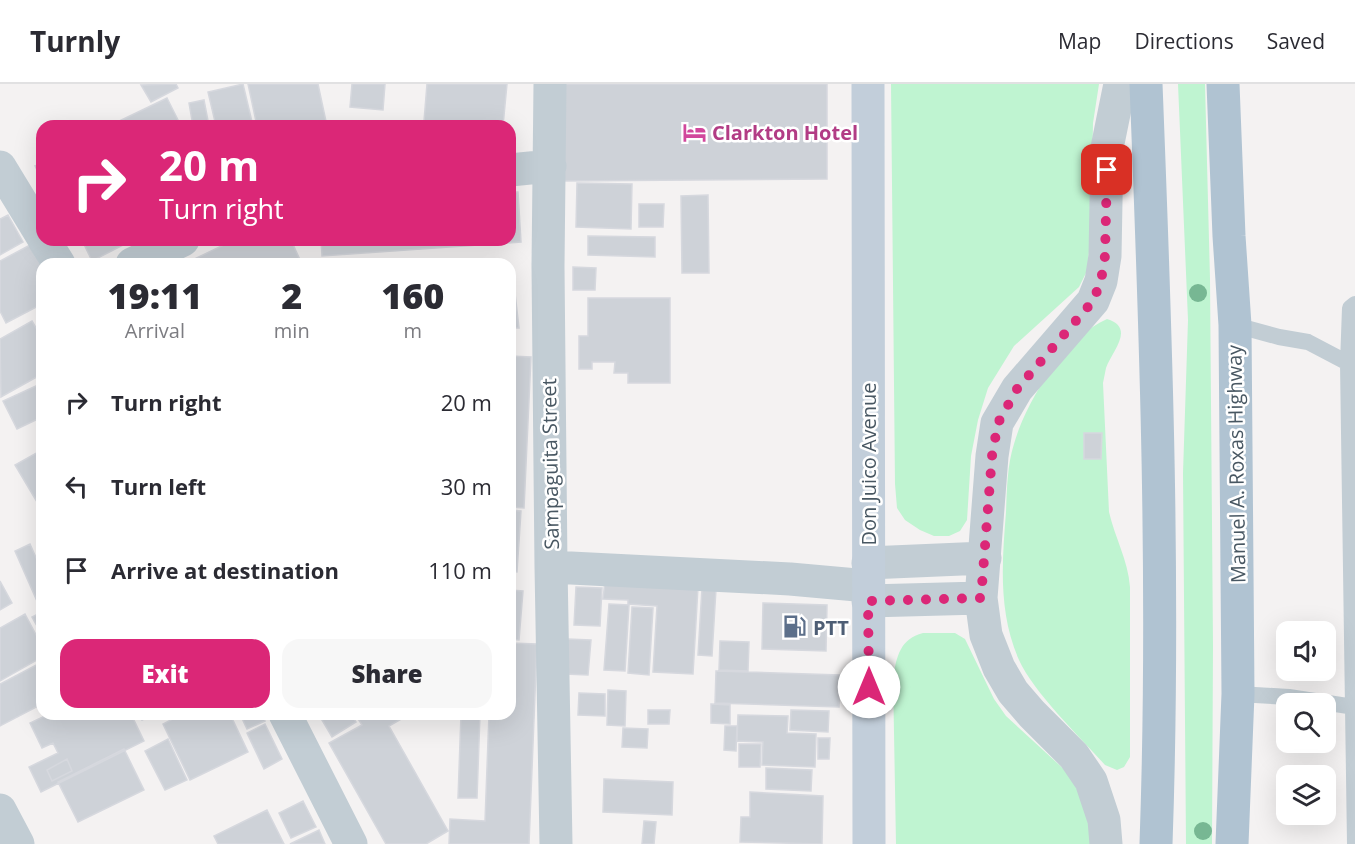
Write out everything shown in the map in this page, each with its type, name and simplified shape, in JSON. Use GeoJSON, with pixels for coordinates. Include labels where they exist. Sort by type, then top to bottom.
{"type":"FeatureCollection","features":[{"type":"Feature","properties":{"kind":"main road","name":"Don Juico Avenue"},"geometry":{"type":"LineString","coordinates":[[868,84],[869,844]]}},
{"type":"Feature","properties":{"kind":"main road"},"geometry":{"type":"LineString","coordinates":[[1146,84],[1155,314],[1161,715],[1156,844]]}},
{"type":"Feature","properties":{"kind":"main road","name":"Manuel A. Roxas Highway"},"geometry":{"type":"LineString","coordinates":[[1223,84],[1234,325],[1238,694],[1232,844]]}},
{"type":"Feature","properties":{"kind":"street","name":"Sampaguita Street"},"geometry":{"type":"LineString","coordinates":[[550,84],[548,266],[556,844]]}},
{"type":"Feature","properties":{"kind":"street"},"geometry":{"type":"LineString","coordinates":[[1106,844],[1104,820],[1091,781],[1074,756],[1013,692],[999,668],[986,635],[981,598],[992,456],[998,423],[1017,389],[1093,301],[1101,281],[1105,256],[1107,148],[1120,84]]}},
{"type":"Feature","properties":{"kind":"street"},"geometry":{"type":"LineString","coordinates":[[516,169],[550,166]]}},
{"type":"Feature","properties":{"kind":"street"},"geometry":{"type":"LineString","coordinates":[[0,167],[36,226]]}},
{"type":"Feature","properties":{"kind":"street"},"geometry":{"type":"LineString","coordinates":[[145,258],[170,246]]}},
{"type":"Feature","properties":{"kind":"street"},"geometry":{"type":"LineString","coordinates":[[868,583],[985,558]]}},
{"type":"Feature","properties":{"kind":"street"},"geometry":{"type":"LineString","coordinates":[[551,567],[868,583],[981,598]]}},
{"type":"Feature","properties":{"kind":"street"},"geometry":{"type":"LineString","coordinates":[[288,720],[351,844]]}},
{"type":"Feature","properties":{"kind":"street"},"geometry":{"type":"LineString","coordinates":[[0,810],[18,844]]}},
{"type":"Feature","properties":{"kind":"lane"},"geometry":{"type":"LineString","coordinates":[[1355,304],[1350,308],[1348,363],[1352,431],[1355,844]]}},
{"type":"Feature","properties":{"kind":"lane"},"geometry":{"type":"LineString","coordinates":[[1234,325],[1308,342],[1348,363]]}},
{"type":"Feature","properties":{"kind":"lane"},"geometry":{"type":"LineString","coordinates":[[1238,694],[1289,697],[1354,707]]}},
{"type":"Feature","properties":{"kind":"green space"},"geometry":{"type":"Polygon","coordinates":[[[891,84],[1099,84],[1093,123],[1091,233],[1087,271],[1079,287],[1014,346],[988,388],[978,420],[971,456],[967,520],[960,531],[949,536],[934,536],[920,530],[905,520],[897,508],[891,84]]]}},
{"type":"Feature","properties":{"kind":"green space"},"geometry":{"type":"Polygon","coordinates":[[[1178,84],[1205,84],[1210,279],[1212,844],[1186,844],[1183,473],[1188,320],[1178,84]]]}},
{"type":"Feature","properties":{"kind":"green space"},"geometry":{"type":"Polygon","coordinates":[[[1107,319],[1116,323],[1121,334],[1106,368],[1103,383],[1109,512],[1127,568],[1130,587],[1130,757],[1124,767],[1117,770],[1105,765],[1046,700],[1026,673],[1012,642],[1003,587],[1008,478],[1012,452],[1020,427],[1049,372],[1062,355],[1091,328],[1107,319]]]}},
{"type":"Feature","properties":{"kind":"green space"},"geometry":{"type":"Polygon","coordinates":[[[923,633],[955,633],[965,639],[994,699],[1006,716],[1068,773],[1084,799],[1092,844],[896,844],[893,677],[898,655],[904,644],[909,639],[923,633]]]}},
{"type":"Feature","properties":{"kind":"building"},"geometry":{"type":"Polygon","coordinates":[[[176,84],[178,88],[151,102],[141,85],[176,84]]]}},
{"type":"Feature","properties":{"kind":"building"},"geometry":{"type":"Polygon","coordinates":[[[243,84],[252,120],[215,120],[208,92],[243,84]]]}},
{"type":"Feature","properties":{"kind":"building"},"geometry":{"type":"Polygon","coordinates":[[[248,84],[318,84],[326,120],[256,120],[248,84]]]}},
{"type":"Feature","properties":{"kind":"building"},"geometry":{"type":"Polygon","coordinates":[[[352,84],[385,84],[383,110],[350,107],[352,84]]]}},
{"type":"Feature","properties":{"kind":"building"},"geometry":{"type":"Polygon","coordinates":[[[427,84],[507,84],[504,120],[424,120],[427,84]]]}},
{"type":"Feature","properties":{"kind":"building","name":"Clarkton Hotel"},"geometry":{"type":"Polygon","coordinates":[[[562,84],[827,84],[827,179],[562,181],[562,84]]]}},
{"type":"Feature","properties":{"kind":"building"},"geometry":{"type":"Polygon","coordinates":[[[167,98],[178,120],[121,120],[167,98]]]}},
{"type":"Feature","properties":{"kind":"building"},"geometry":{"type":"Polygon","coordinates":[[[204,100],[208,120],[192,120],[189,103],[204,100]]]}},
{"type":"Feature","properties":{"kind":"building"},"geometry":{"type":"Polygon","coordinates":[[[577,183],[632,184],[631,229],[576,227],[577,183]]]}},
{"type":"Feature","properties":{"kind":"building"},"geometry":{"type":"Polygon","coordinates":[[[516,192],[518,192],[521,242],[516,242],[516,192]]]}},
{"type":"Feature","properties":{"kind":"building"},"geometry":{"type":"Polygon","coordinates":[[[708,195],[709,273],[682,273],[681,196],[708,195]]]}},
{"type":"Feature","properties":{"kind":"building"},"geometry":{"type":"Polygon","coordinates":[[[639,204],[664,204],[663,227],[639,227],[639,204]]]}},
{"type":"Feature","properties":{"kind":"building"},"geometry":{"type":"Polygon","coordinates":[[[8,215],[23,242],[0,255],[0,219],[8,215]]]}},
{"type":"Feature","properties":{"kind":"building"},"geometry":{"type":"Polygon","coordinates":[[[588,236],[655,237],[655,257],[588,255],[588,236]]]}},
{"type":"Feature","properties":{"kind":"building"},"geometry":{"type":"Polygon","coordinates":[[[30,245],[37,258],[36,307],[6,323],[0,311],[0,261],[30,245]]]}},
{"type":"Feature","properties":{"kind":"building"},"geometry":{"type":"Polygon","coordinates":[[[85,246],[121,246],[98,258],[91,258],[85,246]]]}},
{"type":"Feature","properties":{"kind":"building"},"geometry":{"type":"Polygon","coordinates":[[[222,246],[294,246],[299,258],[196,258],[222,246]]]}},
{"type":"Feature","properties":{"kind":"building"},"geometry":{"type":"Polygon","coordinates":[[[321,246],[464,246],[322,256],[321,246]]]}},
{"type":"Feature","properties":{"kind":"building"},"geometry":{"type":"Polygon","coordinates":[[[573,267],[596,268],[595,290],[573,290],[573,267]]]}},
{"type":"Feature","properties":{"kind":"building"},"geometry":{"type":"Polygon","coordinates":[[[588,298],[670,298],[670,383],[628,383],[628,373],[614,373],[615,362],[592,362],[592,369],[579,369],[579,336],[588,336],[588,298]]]}},
{"type":"Feature","properties":{"kind":"building"},"geometry":{"type":"Polygon","coordinates":[[[516,302],[519,328],[516,328],[516,302]]]}},
{"type":"Feature","properties":{"kind":"building"},"geometry":{"type":"Polygon","coordinates":[[[32,321],[36,328],[36,377],[1,397],[0,339],[32,321]]]}},
{"type":"Feature","properties":{"kind":"building"},"geometry":{"type":"Polygon","coordinates":[[[516,356],[531,357],[524,508],[516,507],[516,356]]]}},
{"type":"Feature","properties":{"kind":"building"},"geometry":{"type":"Polygon","coordinates":[[[36,386],[36,420],[17,429],[3,401],[36,386]]]}},
{"type":"Feature","properties":{"kind":"building"},"geometry":{"type":"Polygon","coordinates":[[[1084,433],[1102,433],[1101,459],[1084,459],[1084,433]]]}},
{"type":"Feature","properties":{"kind":"building"},"geometry":{"type":"Polygon","coordinates":[[[36,453],[36,500],[15,465],[36,453]]]}},
{"type":"Feature","properties":{"kind":"building"},"geometry":{"type":"Polygon","coordinates":[[[516,511],[521,511],[516,572],[516,511]]]}},
{"type":"Feature","properties":{"kind":"building"},"geometry":{"type":"Polygon","coordinates":[[[30,544],[36,558],[36,599],[15,551],[30,544]]]}},
{"type":"Feature","properties":{"kind":"building"},"geometry":{"type":"Polygon","coordinates":[[[0,581],[12,603],[0,610],[0,581]]]}},
{"type":"Feature","properties":{"kind":"building"},"geometry":{"type":"Polygon","coordinates":[[[605,581],[698,587],[693,674],[653,672],[657,606],[628,604],[628,600],[603,599],[605,581]]]}},
{"type":"Feature","properties":{"kind":"building"},"geometry":{"type":"Polygon","coordinates":[[[576,587],[602,588],[600,626],[574,625],[576,587]]]}},
{"type":"Feature","properties":{"kind":"building"},"geometry":{"type":"Polygon","coordinates":[[[702,588],[716,589],[712,656],[698,655],[702,588]]]}},
{"type":"Feature","properties":{"kind":"building"},"geometry":{"type":"Polygon","coordinates":[[[516,590],[523,591],[519,640],[516,640],[516,590]]]}},
{"type":"Feature","properties":{"kind":"building","name":"PTT"},"geometry":{"type":"Polygon","coordinates":[[[763,603],[827,605],[826,651],[762,649],[763,603]]]}},
{"type":"Feature","properties":{"kind":"building"},"geometry":{"type":"Polygon","coordinates":[[[609,604],[629,605],[625,671],[604,670],[609,604]]]}},
{"type":"Feature","properties":{"kind":"building"},"geometry":{"type":"Polygon","coordinates":[[[632,607],[653,608],[649,675],[628,673],[632,607]]]}},
{"type":"Feature","properties":{"kind":"building"},"geometry":{"type":"Polygon","coordinates":[[[25,614],[36,635],[36,660],[0,681],[0,628],[25,614]]]}},
{"type":"Feature","properties":{"kind":"building"},"geometry":{"type":"Polygon","coordinates":[[[567,639],[591,640],[588,675],[565,674],[567,639]]]}},
{"type":"Feature","properties":{"kind":"building"},"geometry":{"type":"Polygon","coordinates":[[[720,641],[749,642],[748,671],[719,670],[720,641]]]}},
{"type":"Feature","properties":{"kind":"building"},"geometry":{"type":"Polygon","coordinates":[[[516,643],[537,644],[529,844],[449,844],[450,819],[485,821],[489,720],[516,720],[516,643]]]}},
{"type":"Feature","properties":{"kind":"building"},"geometry":{"type":"Polygon","coordinates":[[[36,665],[36,707],[0,726],[0,684],[36,665]]]}},
{"type":"Feature","properties":{"kind":"building"},"geometry":{"type":"Polygon","coordinates":[[[716,671],[840,675],[839,707],[715,703],[716,671]]]}},
{"type":"Feature","properties":{"kind":"building"},"geometry":{"type":"Polygon","coordinates":[[[608,690],[626,691],[625,726],[607,725],[608,690]]]}},
{"type":"Feature","properties":{"kind":"building"},"geometry":{"type":"Polygon","coordinates":[[[579,693],[605,694],[605,716],[578,715],[579,693]]]}},
{"type":"Feature","properties":{"kind":"building"},"geometry":{"type":"Polygon","coordinates":[[[711,704],[730,705],[730,724],[711,723],[711,704]]]}},
{"type":"Feature","properties":{"kind":"building"},"geometry":{"type":"Polygon","coordinates":[[[648,710],[670,710],[669,724],[648,724],[648,710]]]}},
{"type":"Feature","properties":{"kind":"building"},"geometry":{"type":"Polygon","coordinates":[[[791,710],[829,711],[828,732],[790,730],[791,710]]]}},
{"type":"Feature","properties":{"kind":"building"},"geometry":{"type":"Polygon","coordinates":[[[738,715],[788,716],[787,733],[816,734],[815,767],[762,765],[763,742],[737,741],[738,715]]]}},
{"type":"Feature","properties":{"kind":"building"},"geometry":{"type":"Polygon","coordinates":[[[36,720],[134,720],[144,741],[41,792],[29,767],[58,753],[53,743],[42,748],[30,723],[36,720]]]}},
{"type":"Feature","properties":{"kind":"building"},"geometry":{"type":"Polygon","coordinates":[[[171,720],[233,720],[248,752],[190,780],[163,724],[171,720]]]}},
{"type":"Feature","properties":{"kind":"building"},"geometry":{"type":"Polygon","coordinates":[[[243,720],[265,720],[265,721],[247,729],[243,720]]]}},
{"type":"Feature","properties":{"kind":"building"},"geometry":{"type":"Polygon","coordinates":[[[322,720],[355,720],[356,722],[332,737],[322,720]]]}},
{"type":"Feature","properties":{"kind":"building"},"geometry":{"type":"Polygon","coordinates":[[[359,720],[400,720],[389,726],[448,831],[426,844],[386,844],[329,743],[362,725],[359,720]]]}},
{"type":"Feature","properties":{"kind":"building"},"geometry":{"type":"Polygon","coordinates":[[[461,720],[480,720],[477,798],[458,798],[461,720]]]}},
{"type":"Feature","properties":{"kind":"building"},"geometry":{"type":"Polygon","coordinates":[[[265,724],[282,759],[264,769],[247,733],[265,724]]]}},
{"type":"Feature","properties":{"kind":"building"},"geometry":{"type":"Polygon","coordinates":[[[725,726],[737,726],[736,751],[724,750],[725,726]]]}},
{"type":"Feature","properties":{"kind":"building"},"geometry":{"type":"Polygon","coordinates":[[[623,728],[648,729],[647,748],[622,747],[623,728]]]}},
{"type":"Feature","properties":{"kind":"building"},"geometry":{"type":"Polygon","coordinates":[[[818,738],[830,738],[829,759],[818,759],[818,738]]]}},
{"type":"Feature","properties":{"kind":"building"},"geometry":{"type":"Polygon","coordinates":[[[168,739],[187,780],[165,790],[145,751],[168,739]]]}},
{"type":"Feature","properties":{"kind":"building"},"geometry":{"type":"Polygon","coordinates":[[[739,744],[761,744],[760,767],[739,767],[739,744]]]}},
{"type":"Feature","properties":{"kind":"building"},"geometry":{"type":"Polygon","coordinates":[[[124,749],[144,790],[78,822],[58,782],[124,749]]]}},
{"type":"Feature","properties":{"kind":"building"},"geometry":{"type":"Polygon","coordinates":[[[67,759],[72,771],[52,781],[47,770],[67,759]]]}},
{"type":"Feature","properties":{"kind":"building"},"geometry":{"type":"Polygon","coordinates":[[[766,768],[812,770],[811,791],[766,789],[766,768]]]}},
{"type":"Feature","properties":{"kind":"building"},"geometry":{"type":"Polygon","coordinates":[[[604,779],[673,782],[672,815],[603,812],[604,779]]]}},
{"type":"Feature","properties":{"kind":"building"},"geometry":{"type":"Polygon","coordinates":[[[750,792],[823,796],[822,844],[740,842],[741,817],[750,817],[750,792]]]}},
{"type":"Feature","properties":{"kind":"building"},"geometry":{"type":"Polygon","coordinates":[[[303,801],[316,827],[291,838],[279,813],[303,801]]]}},
{"type":"Feature","properties":{"kind":"building"},"geometry":{"type":"Polygon","coordinates":[[[267,810],[284,844],[218,844],[214,836],[267,810]]]}},
{"type":"Feature","properties":{"kind":"building"},"geometry":{"type":"Polygon","coordinates":[[[644,821],[656,822],[654,844],[642,844],[644,821]]]}},
{"type":"Feature","properties":{"kind":"building"},"geometry":{"type":"Polygon","coordinates":[[[319,830],[325,844],[290,844],[319,830]]]}},
{"type":"Feature","properties":{"kind":"place","name":"Clarkton Hotel"},"geometry":{"type":"Point","coordinates":[694,132]}},
{"type":"Feature","properties":{"kind":"place","name":"PTT"},"geometry":{"type":"Point","coordinates":[795,627]}},
{"type":"Feature","properties":{"kind":"route"},"geometry":{"type":"LineString","coordinates":[[869,687],[868,601],[981,598],[992,456],[998,423],[1017,389],[1093,301],[1101,281],[1105,256],[1107,170]]}}]}
